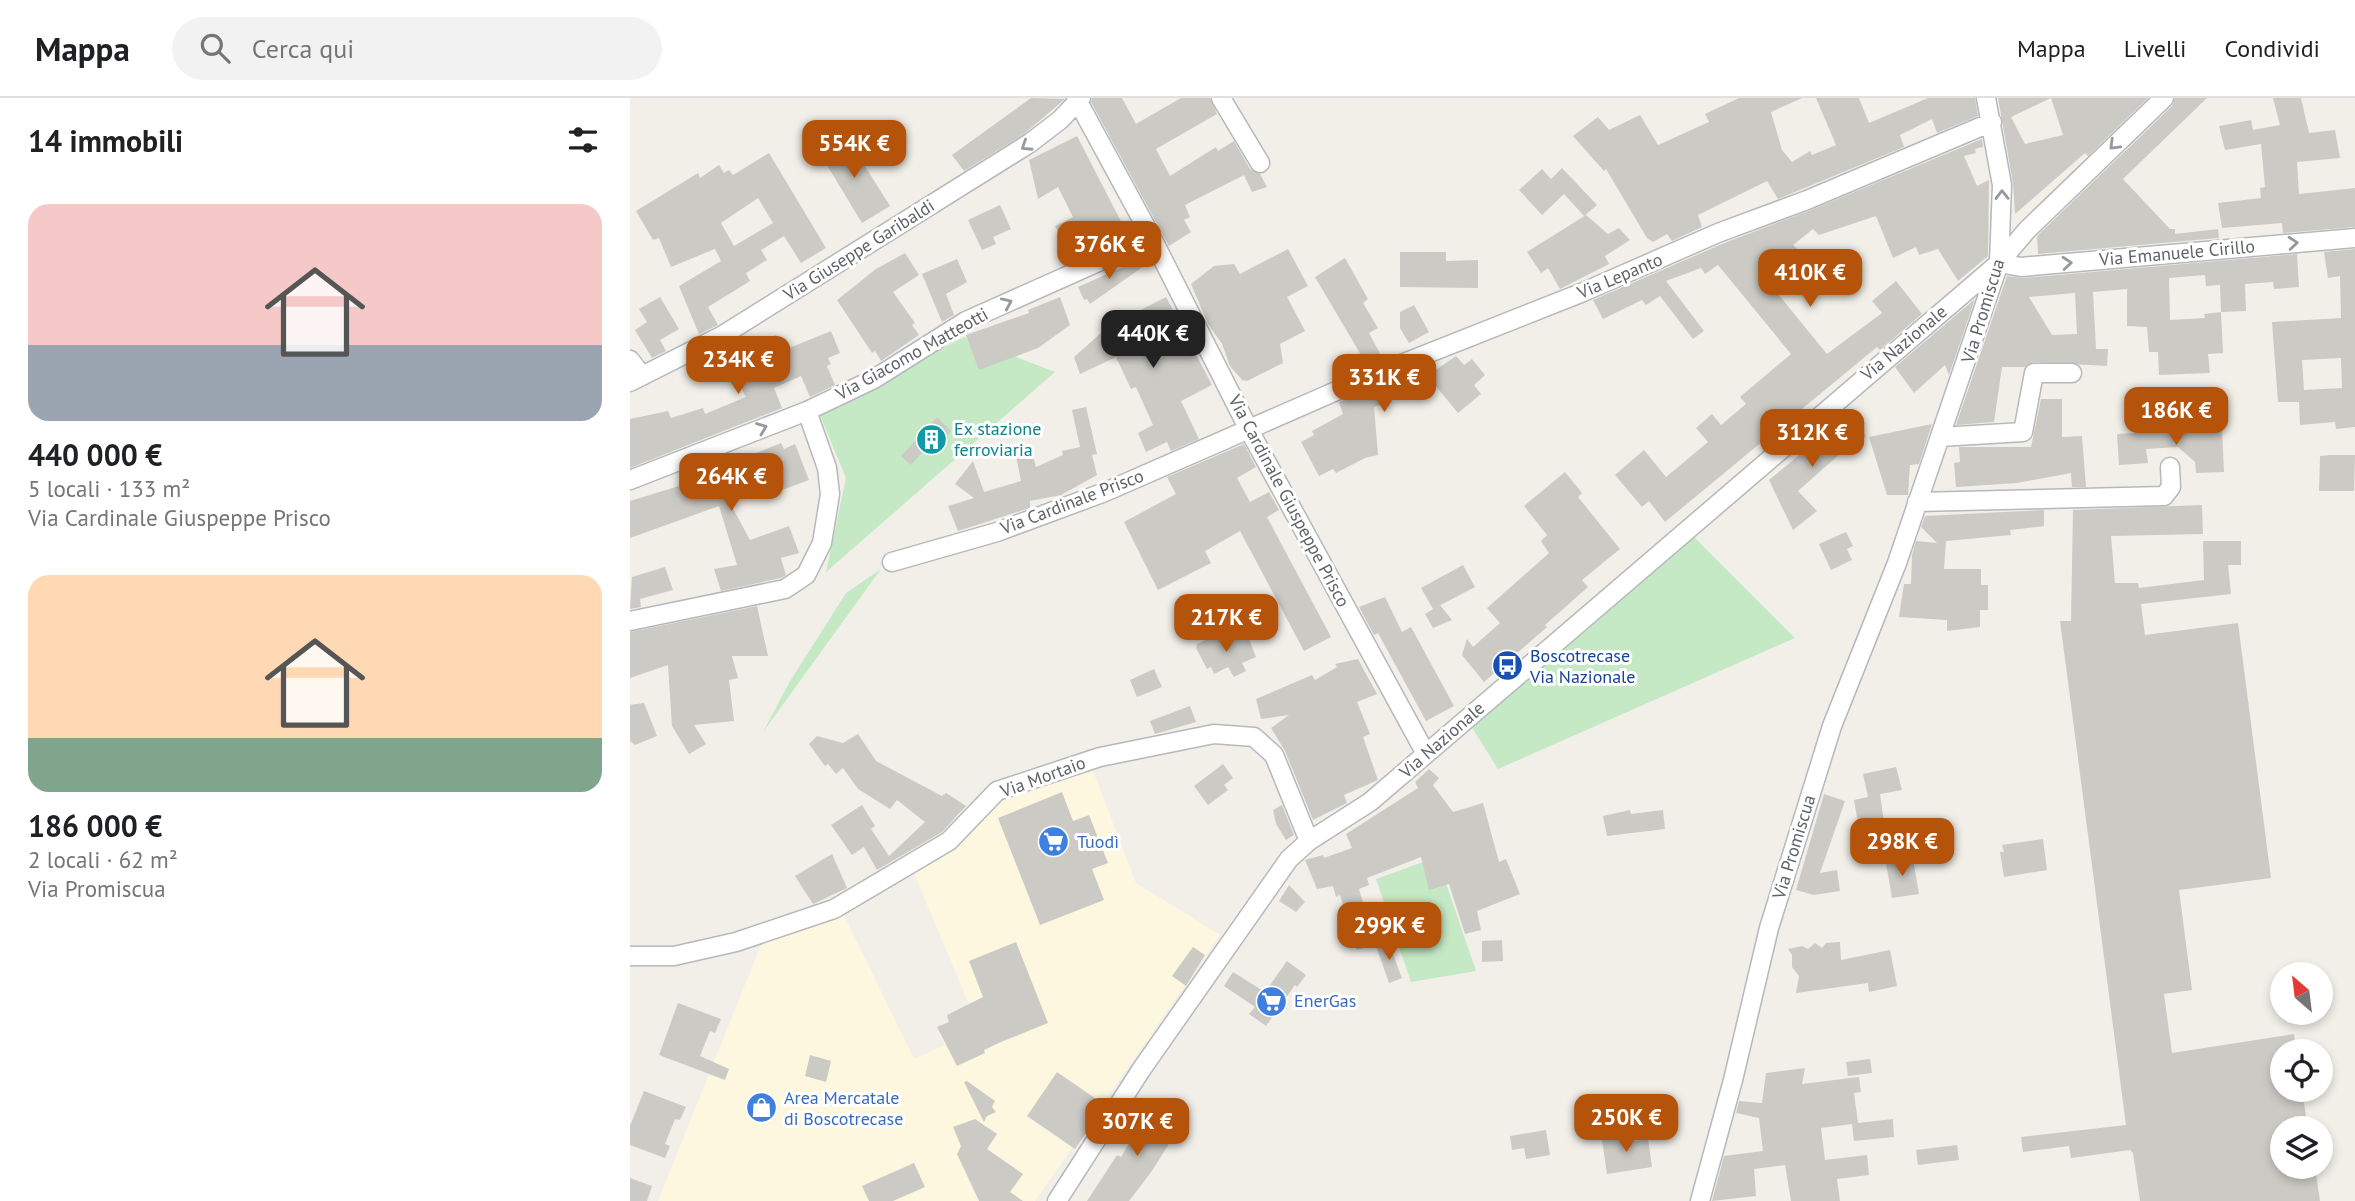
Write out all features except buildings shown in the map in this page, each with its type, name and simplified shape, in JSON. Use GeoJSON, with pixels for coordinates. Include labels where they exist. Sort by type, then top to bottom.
{"type":"FeatureCollection","features":[{"type":"Feature","properties":{"kind":"street"},"geometry":{"type":"LineString","coordinates":[[1221,98],[1260,163]]}},
{"type":"Feature","properties":{"kind":"street","name":"Via Promiscua"},"geometry":{"type":"LineString","coordinates":[[1700,1201],[1733,1080],[1769,928],[1807,803],[1832,726],[1896,563],[1999,263],[2002,185],[1986,98]]}},
{"type":"Feature","properties":{"kind":"street"},"geometry":{"type":"LineString","coordinates":[[1999,263],[2027,230],[2164,98]]}},
{"type":"Feature","properties":{"kind":"street","name":"Via Cardinale Giuspeppe Prisco"},"geometry":{"type":"LineString","coordinates":[[1079,100],[1249,429],[1426,754]]}},
{"type":"Feature","properties":{"kind":"street","name":"Via Giuseppe Garibaldi"},"geometry":{"type":"LineString","coordinates":[[636,379],[723,335],[1019,150],[1079,100]]}},
{"type":"Feature","properties":{"kind":"street","name":"Via Lepanto"},"geometry":{"type":"LineString","coordinates":[[1249,429],[1992,122]]}},
{"type":"Feature","properties":{"kind":"street","name":"Via Giacomo Matteotti"},"geometry":{"type":"LineString","coordinates":[[630,480],[807,411],[874,379],[966,321],[1152,237]]}},
{"type":"Feature","properties":{"kind":"street","name":"Via Emanuele Cirillo"},"geometry":{"type":"LineString","coordinates":[[1999,263],[2021,267],[2355,238]]}},
{"type":"Feature","properties":{"kind":"street","name":"Via Nazionale"},"geometry":{"type":"LineString","coordinates":[[1057,1201],[1141,1070],[1289,859],[1309,841],[1370,802],[1999,263]]}},
{"type":"Feature","properties":{"kind":"street"},"geometry":{"type":"LineString","coordinates":[[630,360],[636,379]]}},
{"type":"Feature","properties":{"kind":"street"},"geometry":{"type":"LineString","coordinates":[[1940,437],[2023,432],[2034,373],[2072,373]]}},
{"type":"Feature","properties":{"kind":"street"},"geometry":{"type":"LineString","coordinates":[[630,621],[785,589],[806,576],[822,543],[830,494],[827,468],[807,411]]}},
{"type":"Feature","properties":{"kind":"street","name":"Via Cardinale Prisco"},"geometry":{"type":"LineString","coordinates":[[892,562],[997,532],[1105,492],[1249,429]]}},
{"type":"Feature","properties":{"kind":"street"},"geometry":{"type":"LineString","coordinates":[[1917,502],[2164,496],[2171,487],[2170,467]]}},
{"type":"Feature","properties":{"kind":"street","name":"Via Mortaio"},"geometry":{"type":"LineString","coordinates":[[630,956],[674,956],[736,942],[834,909],[949,841],[998,791],[1100,757],[1214,734],[1254,737],[1274,755],[1309,841]]}},
{"type":"Feature","properties":{"kind":"shaded area"},"geometry":{"type":"Polygon","coordinates":[[[1091,766],[1136,883],[1220,935],[1035,1201],[658,1201],[761,945],[842,911],[914,1059],[945,1045],[938,1032],[974,1016],[913,871],[1000,795],[1091,766]]]}},
{"type":"Feature","properties":{"kind":"green space"},"geometry":{"type":"Polygon","coordinates":[[[964,337],[1055,372],[826,572],[846,478],[820,415],[964,337]]]}},
{"type":"Feature","properties":{"kind":"green space"},"geometry":{"type":"Polygon","coordinates":[[[1693,536],[1795,638],[1498,769],[1471,726],[1693,536]]]}},
{"type":"Feature","properties":{"kind":"green space"},"geometry":{"type":"Polygon","coordinates":[[[881,569],[763,732],[789,683],[846,593],[881,569]]]}},
{"type":"Feature","properties":{"kind":"green space"},"geometry":{"type":"Polygon","coordinates":[[[1437,857],[1476,971],[1411,982],[1376,879],[1437,857]]]}},
{"type":"Feature","properties":{"kind":"place","name":"Ex stazione ferroviaria"},"geometry":{"type":"Point","coordinates":[931,439]}},
{"type":"Feature","properties":{"kind":"place","name":"Boscotrecase Via Nazionale"},"geometry":{"type":"Point","coordinates":[1507,666]}},
{"type":"Feature","properties":{"kind":"place","name":"Tuodì"},"geometry":{"type":"Point","coordinates":[1054,842]}},
{"type":"Feature","properties":{"kind":"place","name":"EnerGas"},"geometry":{"type":"Point","coordinates":[1271,1001]}},
{"type":"Feature","properties":{"kind":"place","name":"Area Mercatale di Boscotrecase"},"geometry":{"type":"Point","coordinates":[761,1108]}}]}
